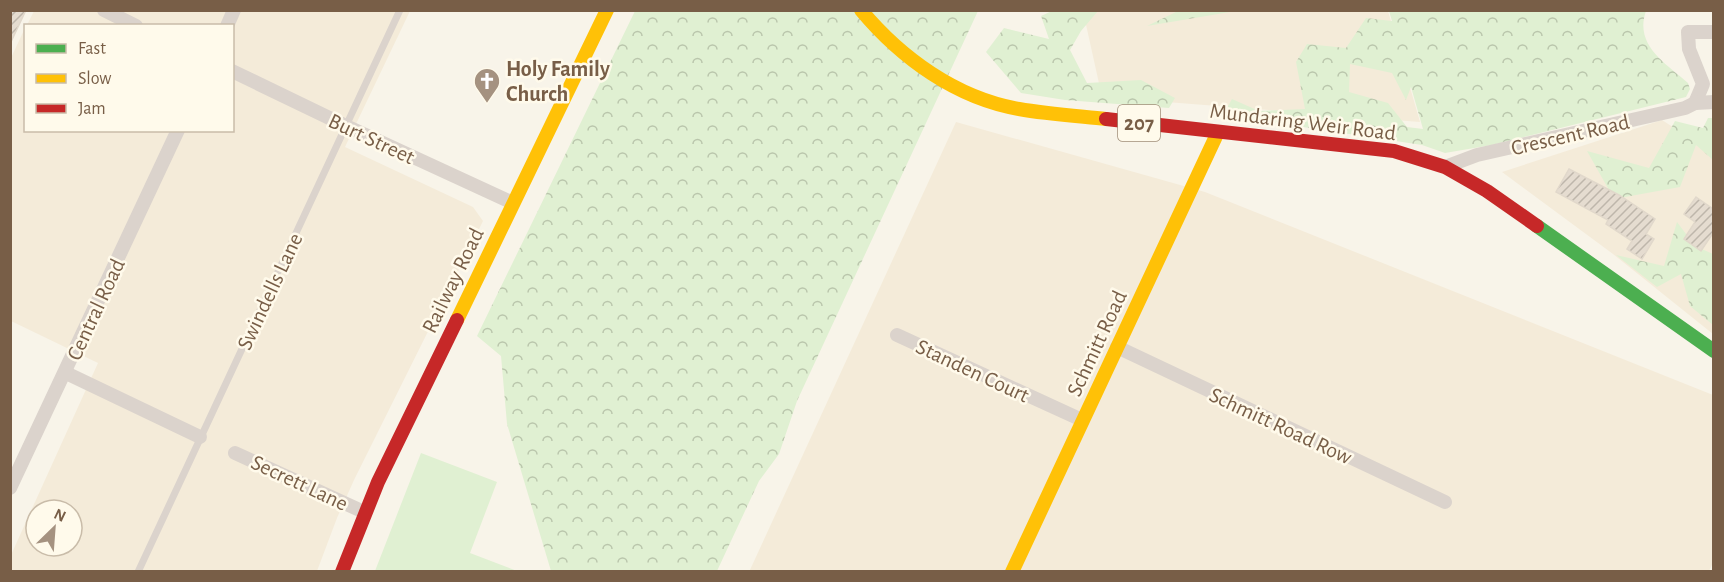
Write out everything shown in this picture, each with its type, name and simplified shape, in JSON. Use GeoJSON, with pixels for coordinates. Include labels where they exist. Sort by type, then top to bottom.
{"type":"FeatureCollection","features":[{"type":"Feature","properties":{"kind":"street"},"geometry":{"type":"LineString","coordinates":[[104,10],[132,24]]}},
{"type":"Feature","properties":{"kind":"street"},"geometry":{"type":"LineString","coordinates":[[228,24],[234,10]]}},
{"type":"Feature","properties":{"kind":"street","name":"Railway Road"},"geometry":{"type":"LineString","coordinates":[[342,572],[364,512],[607,10]]}},
{"type":"Feature","properties":{"kind":"street","name":"Mundaring Weir Road"},"geometry":{"type":"LineString","coordinates":[[861,10],[892,45],[930,73],[993,103],[1018,109],[1394,152],[1445,167],[1487,191],[1713,351]]}},
{"type":"Feature","properties":{"kind":"street"},"geometry":{"type":"LineString","coordinates":[[1695,103],[1703,84],[1689,49],[1688,32],[1713,32]]}},
{"type":"Feature","properties":{"kind":"street","name":"Burt Street"},"geometry":{"type":"LineString","coordinates":[[234,72],[513,203]]}},
{"type":"Feature","properties":{"kind":"street","name":"Crescent Road"},"geometry":{"type":"LineString","coordinates":[[1445,167],[1476,155],[1685,108],[1695,103],[1713,102]]}},
{"type":"Feature","properties":{"kind":"street","name":"Central Road"},"geometry":{"type":"LineString","coordinates":[[10,488],[66,373],[177,132]]}},
{"type":"Feature","properties":{"kind":"street","name":"Schmitt Road"},"geometry":{"type":"LineString","coordinates":[[1012,572],[1218,132]]}},
{"type":"Feature","properties":{"kind":"street","name":"Standen Court"},"geometry":{"type":"LineString","coordinates":[[897,335],[1082,420]]}},
{"type":"Feature","properties":{"kind":"street","name":"Schmitt Road Row"},"geometry":{"type":"LineString","coordinates":[[1117,347],[1445,502]]}},
{"type":"Feature","properties":{"kind":"street"},"geometry":{"type":"LineString","coordinates":[[66,373],[200,437]]}},
{"type":"Feature","properties":{"kind":"street","name":"Secrett Lane"},"geometry":{"type":"LineString","coordinates":[[235,453],[364,512]]}},
{"type":"Feature","properties":{"kind":"lane","name":"Swindells Lane"},"geometry":{"type":"LineString","coordinates":[[138,572],[400,10]]}},
{"type":"Feature","properties":{"kind":"shaded area"},"geometry":{"type":"Polygon","coordinates":[[[34,11],[410,11],[345,147],[473,207],[483,221],[354,480],[317,571],[11,572],[11,555],[24,526],[24,558],[84,558],[84,498],[37,498],[98,363],[11,321],[10,60],[24,30],[24,132],[234,132],[234,24],[28,24],[34,11]]]}},
{"type":"Feature","properties":{"kind":"shaded area"},"geometry":{"type":"Polygon","coordinates":[[[1083,11],[1388,11],[1420,122],[1102,97],[1083,11]]]}},
{"type":"Feature","properties":{"kind":"shaded area"},"geometry":{"type":"Polygon","coordinates":[[[1662,120],[1713,153],[1713,334],[1613,254],[1502,172],[1662,120]]]}},
{"type":"Feature","properties":{"kind":"shaded area"},"geometry":{"type":"Polygon","coordinates":[[[956,122],[1205,192],[1713,395],[1714,561],[1709,571],[749,572],[956,122]]]}},
{"type":"Feature","properties":{"kind":"green space"},"geometry":{"type":"Polygon","coordinates":[[[1178,10],[1236,11],[1147,26],[1178,10]]]}},
{"type":"Feature","properties":{"kind":"green space"},"geometry":{"type":"Polygon","coordinates":[[[635,11],[978,11],[797,401],[779,454],[759,481],[717,571],[551,571],[507,424],[501,356],[477,336],[635,11]]]}},
{"type":"Feature","properties":{"kind":"green space"},"geometry":{"type":"Polygon","coordinates":[[[1052,11],[1098,11],[1081,31],[1070,50],[1087,83],[1141,80],[1175,98],[1169,108],[1065,100],[1021,93],[986,52],[1004,28],[1049,39],[1041,16],[1052,11]]]}},
{"type":"Feature","properties":{"kind":"green space"},"geometry":{"type":"Polygon","coordinates":[[[1389,11],[1646,11],[1643,23],[1648,43],[1661,60],[1688,83],[1690,89],[1686,97],[1492,145],[1445,153],[1422,145],[1223,115],[1232,99],[1259,111],[1305,109],[1296,62],[1307,44],[1346,48],[1366,18],[1392,21],[1389,11]],[[1350,64],[1349,92],[1388,103],[1407,127],[1423,129],[1411,87],[1406,100],[1392,73],[1350,64]]]}},
{"type":"Feature","properties":{"kind":"green space"},"geometry":{"type":"Polygon","coordinates":[[[1708,118],[1713,118],[1713,160],[1696,145],[1680,187],[1614,199],[1587,151],[1649,168],[1675,121],[1703,128],[1708,118]]]}},
{"type":"Feature","properties":{"kind":"green space"},"geometry":{"type":"Polygon","coordinates":[[[1677,222],[1695,246],[1713,254],[1713,325],[1690,306],[1681,274],[1657,287],[1616,255],[1664,266],[1677,222]]]}},
{"type":"Feature","properties":{"kind":"green space"},"geometry":{"type":"Polygon","coordinates":[[[421,453],[497,482],[470,553],[517,571],[375,571],[421,453]]]}},
{"type":"Feature","properties":{"kind":"building"},"geometry":{"type":"Polygon","coordinates":[[[10,10],[26,10],[10,44],[10,10]]]}},
{"type":"Feature","properties":{"kind":"building"},"geometry":{"type":"Polygon","coordinates":[[[1569,169],[1619,195],[1655,219],[1646,234],[1654,239],[1642,259],[1627,249],[1632,241],[1606,224],[1608,220],[1556,192],[1569,169]]]}},
{"type":"Feature","properties":{"kind":"building"},"geometry":{"type":"Polygon","coordinates":[[[1696,197],[1713,209],[1713,233],[1701,251],[1684,239],[1695,222],[1684,214],[1696,197]]]}},
{"type":"Feature","properties":{"kind":"traffic: fast"},"geometry":{"type":"LineString","coordinates":[[1537,226],[1714,351]]}},
{"type":"Feature","properties":{"kind":"traffic: slow"},"geometry":{"type":"LineString","coordinates":[[457,320],[607,10]]}},
{"type":"Feature","properties":{"kind":"traffic: slow"},"geometry":{"type":"LineString","coordinates":[[861,10],[912,60],[973,96],[1019,109],[1106,119]]}},
{"type":"Feature","properties":{"kind":"traffic: slow"},"geometry":{"type":"LineString","coordinates":[[1012,572],[1218,132]]}},
{"type":"Feature","properties":{"kind":"traffic: jam"},"geometry":{"type":"LineString","coordinates":[[1106,119],[1394,151],[1445,167],[1487,191],[1537,226]]}},
{"type":"Feature","properties":{"kind":"traffic: jam"},"geometry":{"type":"LineString","coordinates":[[342,572],[378,482],[457,320]]}},
{"type":"Feature","properties":{"kind":"place","name":"Holy Family Church"},"geometry":{"type":"Point","coordinates":[487,104]}}]}
